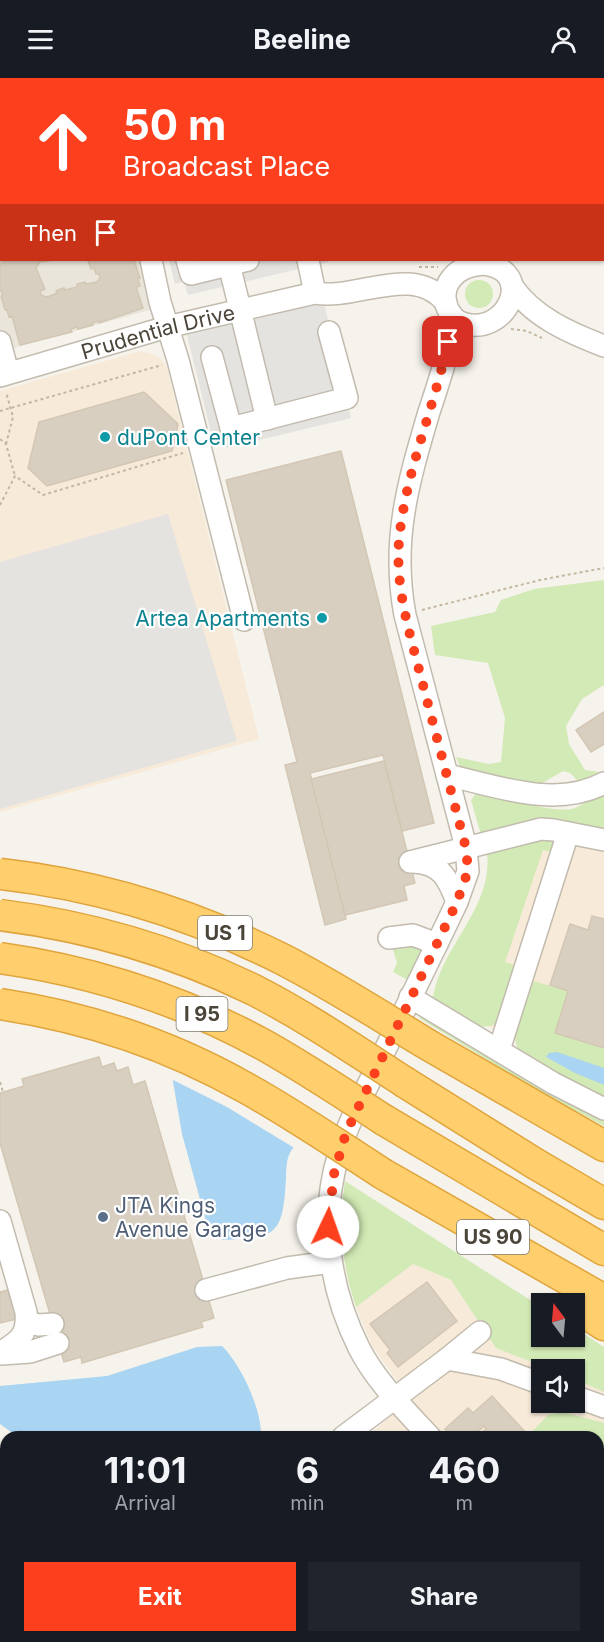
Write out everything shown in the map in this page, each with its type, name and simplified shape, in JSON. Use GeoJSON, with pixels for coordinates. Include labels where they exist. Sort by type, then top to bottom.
{"type":"FeatureCollection","features":[{"type":"Feature","properties":{"kind":"highway","name":"US 1"},"geometry":{"type":"LineString","coordinates":[[0,874],[50,881],[107,894],[218,930],[305,971],[604,1146]]}},
{"type":"Feature","properties":{"kind":"highway","name":"I 95"},"geometry":{"type":"LineString","coordinates":[[0,915],[70,926],[103,934],[165,953],[254,990],[296,1013],[534,1163],[604,1204]]}},
{"type":"Feature","properties":{"kind":"highway","name":"I 95"},"geometry":{"type":"LineString","coordinates":[[0,958],[107,980],[197,1012],[284,1056],[384,1119],[604,1250]]}},
{"type":"Feature","properties":{"kind":"highway"},"geometry":{"type":"LineString","coordinates":[[0,1004],[87,1022],[134,1036],[178,1054],[259,1095],[382,1174],[558,1293]]}},
{"type":"Feature","properties":{"kind":"highway","name":"US 90"},"geometry":{"type":"LineString","coordinates":[[382,1174],[604,1300]]}},
{"type":"Feature","properties":{"kind":"highway"},"geometry":{"type":"LineString","coordinates":[[585,1312],[604,1325]]}},
{"type":"Feature","properties":{"kind":"street"},"geometry":{"type":"LineString","coordinates":[[151,261],[167,327],[178,360],[193,444],[244,620]]}},
{"type":"Feature","properties":{"kind":"street"},"geometry":{"type":"LineString","coordinates":[[187,261],[190,274],[235,261],[240,310],[267,419]]}},
{"type":"Feature","properties":{"kind":"street"},"geometry":{"type":"LineString","coordinates":[[308,261],[315,293]]}},
{"type":"Feature","properties":{"kind":"street"},"geometry":{"type":"LineString","coordinates":[[451,371],[450,330],[445,290],[448,282],[464,265],[493,265],[502,269],[509,274],[531,307],[568,332]]}},
{"type":"Feature","properties":{"kind":"street","name":"Prudential Drive"},"geometry":{"type":"LineString","coordinates":[[315,293],[332,282],[362,276],[388,273],[439,275],[464,265]]}},
{"type":"Feature","properties":{"kind":"street"},"geometry":{"type":"LineString","coordinates":[[490,329],[508,306],[512,296],[509,274]]}},
{"type":"Feature","properties":{"kind":"street","name":"Prudential Drive"},"geometry":{"type":"LineString","coordinates":[[3,375],[167,327],[315,293],[334,294],[381,286],[410,285],[432,291],[448,309]]}},
{"type":"Feature","properties":{"kind":"street"},"geometry":{"type":"LineString","coordinates":[[448,309],[464,323],[490,329]]}},
{"type":"Feature","properties":{"kind":"street"},"geometry":{"type":"LineString","coordinates":[[424,1431],[394,1399],[360,1350],[345,1318],[336,1289],[328,1227],[330,1194],[339,1153],[350,1124],[457,902],[468,871],[466,848],[405,615],[398,560],[402,523],[408,488],[461,342],[514,318],[568,332],[604,346]]}},
{"type":"Feature","properties":{"kind":"street"},"geometry":{"type":"LineString","coordinates":[[193,444],[231,428],[346,398],[329,332]]}},
{"type":"Feature","properties":{"kind":"street"},"geometry":{"type":"LineString","coordinates":[[0,342],[3,375]]}},
{"type":"Feature","properties":{"kind":"street"},"geometry":{"type":"LineString","coordinates":[[212,357],[231,428]]}},
{"type":"Feature","properties":{"kind":"street"},"geometry":{"type":"LineString","coordinates":[[447,775],[522,792],[547,795],[585,791],[604,783]]}},
{"type":"Feature","properties":{"kind":"street"},"geometry":{"type":"LineString","coordinates":[[457,902],[440,871],[427,863],[410,862],[541,829],[604,840]]}},
{"type":"Feature","properties":{"kind":"street"},"geometry":{"type":"LineString","coordinates":[[499,1050],[568,833]]}},
{"type":"Feature","properties":{"kind":"street"},"geometry":{"type":"LineString","coordinates":[[389,938],[413,935],[437,944]]}},
{"type":"Feature","properties":{"kind":"street"},"geometry":{"type":"LineString","coordinates":[[410,997],[553,1083],[604,1109]]}},
{"type":"Feature","properties":{"kind":"street"},"geometry":{"type":"LineString","coordinates":[[0,1221],[26,1311],[27,1322],[18,1342],[0,1353]]}},
{"type":"Feature","properties":{"kind":"street"},"geometry":{"type":"LineString","coordinates":[[206,1290],[287,1268],[331,1262]]}},
{"type":"Feature","properties":{"kind":"street"},"geometry":{"type":"LineString","coordinates":[[0,1353],[30,1352],[56,1334],[27,1322]]}},
{"type":"Feature","properties":{"kind":"street"},"geometry":{"type":"LineString","coordinates":[[351,1431],[480,1332]]}},
{"type":"Feature","properties":{"kind":"street"},"geometry":{"type":"LineString","coordinates":[[447,1359],[501,1369],[531,1380]]}},
{"type":"Feature","properties":{"kind":"street"},"geometry":{"type":"LineString","coordinates":[[585,1400],[604,1407]]}},
{"type":"Feature","properties":{"kind":"path"},"geometry":{"type":"LineString","coordinates":[[411,267],[464,265]]}},
{"type":"Feature","properties":{"kind":"path"},"geometry":{"type":"LineString","coordinates":[[451,371],[468,349],[490,329],[527,330],[548,340]]}},
{"type":"Feature","properties":{"kind":"path"},"geometry":{"type":"LineString","coordinates":[[0,411],[178,360]]}},
{"type":"Feature","properties":{"kind":"path"},"geometry":{"type":"LineString","coordinates":[[3,375],[13,417],[6,444],[15,476],[43,495],[193,444]]}},
{"type":"Feature","properties":{"kind":"path"},"geometry":{"type":"LineString","coordinates":[[0,439],[6,444]]}},
{"type":"Feature","properties":{"kind":"path"},"geometry":{"type":"LineString","coordinates":[[0,506],[15,476]]}},
{"type":"Feature","properties":{"kind":"path"},"geometry":{"type":"LineString","coordinates":[[419,603],[421,611],[540,580],[604,568]]}},
{"type":"Feature","properties":{"kind":"path"},"geometry":{"type":"LineString","coordinates":[[0,1082],[3,1092]]}},
{"type":"Feature","properties":{"kind":"shaded area"},"geometry":{"type":"Polygon","coordinates":[[[0,261],[161,261],[171,304],[0,352],[0,261]]]}},
{"type":"Feature","properties":{"kind":"shaded area"},"geometry":{"type":"Polygon","coordinates":[[[169,261],[329,262],[188,295],[184,282],[175,284],[169,261]]]}},
{"type":"Feature","properties":{"kind":"shaded area"},"geometry":{"type":"Polygon","coordinates":[[[324,303],[351,418],[226,448],[223,439],[213,441],[187,335],[324,303]]]}},
{"type":"Feature","properties":{"kind":"shaded area"},"geometry":{"type":"Polygon","coordinates":[[[140,351],[156,355],[167,368],[259,739],[0,812],[0,391],[140,351]]]}},
{"type":"Feature","properties":{"kind":"shaded area"},"geometry":{"type":"Polygon","coordinates":[[[168,514],[237,741],[0,809],[0,562],[168,514]]]}},
{"type":"Feature","properties":{"kind":"shaded area"},"geometry":{"type":"Polygon","coordinates":[[[494,801],[604,828],[604,1090],[468,1016],[493,873],[494,801]]]}},
{"type":"Feature","properties":{"kind":"shaded area"},"geometry":{"type":"Polygon","coordinates":[[[413,1264],[451,1280],[496,1348],[531,1362],[531,1413],[585,1413],[585,1383],[604,1391],[604,1431],[373,1431],[411,1400],[372,1346],[356,1307],[413,1264]]]}},
{"type":"Feature","properties":{"kind":"green space"},"geometry":{"type":"Polygon","coordinates":[[[479,280],[489,284],[493,294],[489,304],[479,308],[469,304],[465,294],[469,284],[479,280]]]}},
{"type":"Feature","properties":{"kind":"green space"},"geometry":{"type":"Polygon","coordinates":[[[604,580],[604,685],[582,699],[566,726],[569,744],[585,770],[600,772],[579,782],[570,773],[563,771],[539,785],[530,786],[460,767],[456,757],[489,764],[501,762],[505,718],[488,663],[435,655],[431,626],[495,612],[501,600],[534,589],[604,580]]]}},
{"type":"Feature","properties":{"kind":"green space"},"geometry":{"type":"Polygon","coordinates":[[[604,791],[604,831],[481,835],[471,800],[477,792],[541,807],[566,809],[575,808],[604,791]]]}},
{"type":"Feature","properties":{"kind":"green space"},"geometry":{"type":"Polygon","coordinates":[[[550,837],[556,839],[555,853],[543,850],[505,962],[519,967],[496,1024],[480,1026],[453,1010],[432,1007],[435,987],[442,967],[482,894],[487,874],[487,853],[550,837]]]}},
{"type":"Feature","properties":{"kind":"green space"},"geometry":{"type":"Polygon","coordinates":[[[394,941],[422,947],[423,957],[411,982],[393,972],[397,963],[391,943],[394,941]]]}},
{"type":"Feature","properties":{"kind":"green space"},"geometry":{"type":"Polygon","coordinates":[[[533,981],[568,991],[555,1032],[604,1048],[604,1098],[519,1051],[515,1033],[533,981]]]}},
{"type":"Feature","properties":{"kind":"green space"},"geometry":{"type":"Polygon","coordinates":[[[424,1017],[604,1117],[604,1126],[527,1084],[419,1018],[424,1017]]]}},
{"type":"Feature","properties":{"kind":"green space"},"geometry":{"type":"Polygon","coordinates":[[[345,1181],[531,1301],[531,1347],[585,1347],[585,1335],[604,1347],[604,1392],[585,1383],[585,1359],[531,1359],[531,1362],[496,1348],[451,1280],[413,1264],[356,1307],[347,1276],[343,1245],[345,1181]]]}},
{"type":"Feature","properties":{"kind":"green space"},"geometry":{"type":"Polygon","coordinates":[[[558,1413],[567,1413],[604,1423],[604,1431],[533,1431],[548,1415],[558,1413]]]}},
{"type":"Feature","properties":{"kind":"water"},"geometry":{"type":"Polygon","coordinates":[[[557,1052],[604,1068],[604,1085],[575,1073],[546,1057],[549,1053],[557,1052]]]}},
{"type":"Feature","properties":{"kind":"water"},"geometry":{"type":"Polygon","coordinates":[[[171,1070],[298,1143],[288,1158],[283,1211],[274,1229],[266,1234],[223,1240],[210,1230],[182,1134],[171,1070]]]}},
{"type":"Feature","properties":{"kind":"water"},"geometry":{"type":"Polygon","coordinates":[[[222,1346],[229,1354],[249,1388],[258,1414],[260,1431],[10,1431],[0,1424],[0,1386],[107,1376],[197,1347],[222,1346]]]}},
{"type":"Feature","properties":{"kind":"pier"},"geometry":{"type":"Polygon","coordinates":[[[172,1063],[304,1136],[301,1145],[296,1149],[227,1107],[169,1078],[168,1069],[172,1063]]]}},
{"type":"Feature","properties":{"kind":"building"},"geometry":{"type":"Polygon","coordinates":[[[0,261],[47,261],[40,262],[36,268],[45,289],[40,291],[41,295],[46,297],[64,288],[65,290],[77,287],[77,284],[97,282],[100,278],[99,274],[96,274],[94,268],[91,269],[88,261],[134,261],[140,278],[138,279],[140,286],[136,287],[143,308],[99,323],[99,321],[92,323],[93,325],[71,329],[72,332],[20,345],[12,316],[9,317],[5,310],[0,289],[0,261]]]}},
{"type":"Feature","properties":{"kind":"building","name":"duPont Center"},"geometry":{"type":"Polygon","coordinates":[[[144,392],[178,424],[172,451],[47,486],[28,468],[39,422],[144,392]]]}},
{"type":"Feature","properties":{"kind":"building","name":"Artea Apartments"},"geometry":{"type":"Polygon","coordinates":[[[341,451],[434,823],[402,831],[383,755],[310,773],[346,919],[325,925],[285,765],[297,762],[226,480],[341,451]]]}},
{"type":"Feature","properties":{"kind":"building"},"geometry":{"type":"Polygon","coordinates":[[[604,712],[604,744],[591,752],[576,730],[604,712]]]}},
{"type":"Feature","properties":{"kind":"building"},"geometry":{"type":"Polygon","coordinates":[[[384,761],[415,883],[404,886],[407,900],[345,915],[311,779],[384,761]]]}},
{"type":"Feature","properties":{"kind":"building"},"geometry":{"type":"Polygon","coordinates":[[[592,916],[604,919],[604,1048],[555,1033],[568,991],[550,985],[570,924],[588,930],[592,916]]]}},
{"type":"Feature","properties":{"kind":"building","name":"JTA Kings Avenue Garage"},"geometry":{"type":"Polygon","coordinates":[[[99,1057],[102,1067],[114,1063],[117,1071],[128,1067],[133,1085],[145,1081],[214,1318],[201,1322],[203,1327],[82,1363],[81,1357],[64,1362],[0,1143],[0,1093],[24,1086],[22,1079],[99,1057]]]}},
{"type":"Feature","properties":{"kind":"building"},"geometry":{"type":"Polygon","coordinates":[[[427,1282],[457,1321],[398,1367],[387,1353],[390,1350],[370,1324],[427,1282]]]}},
{"type":"Feature","properties":{"kind":"building"},"geometry":{"type":"Polygon","coordinates":[[[8,1290],[17,1319],[0,1323],[0,1292],[8,1290]]]}},
{"type":"Feature","properties":{"kind":"building"},"geometry":{"type":"Polygon","coordinates":[[[492,1396],[524,1431],[484,1431],[486,1429],[484,1426],[479,1431],[447,1431],[445,1429],[468,1408],[473,1413],[492,1396]]]}},
{"type":"Feature","properties":{"kind":"place","name":"duPont Center"},"geometry":{"type":"Point","coordinates":[105,437]}},
{"type":"Feature","properties":{"kind":"place","name":"Artea Apartments"},"geometry":{"type":"Point","coordinates":[322,618]}},
{"type":"Feature","properties":{"kind":"place","name":"JTA Kings Avenue Garage"},"geometry":{"type":"Point","coordinates":[103,1217]}},
{"type":"Feature","properties":{"kind":"route"},"geometry":{"type":"LineString","coordinates":[[328,1227],[334,1174],[346,1133],[457,902],[468,871],[466,848],[405,615],[398,560],[408,488],[442,371],[448,342]]}}]}
